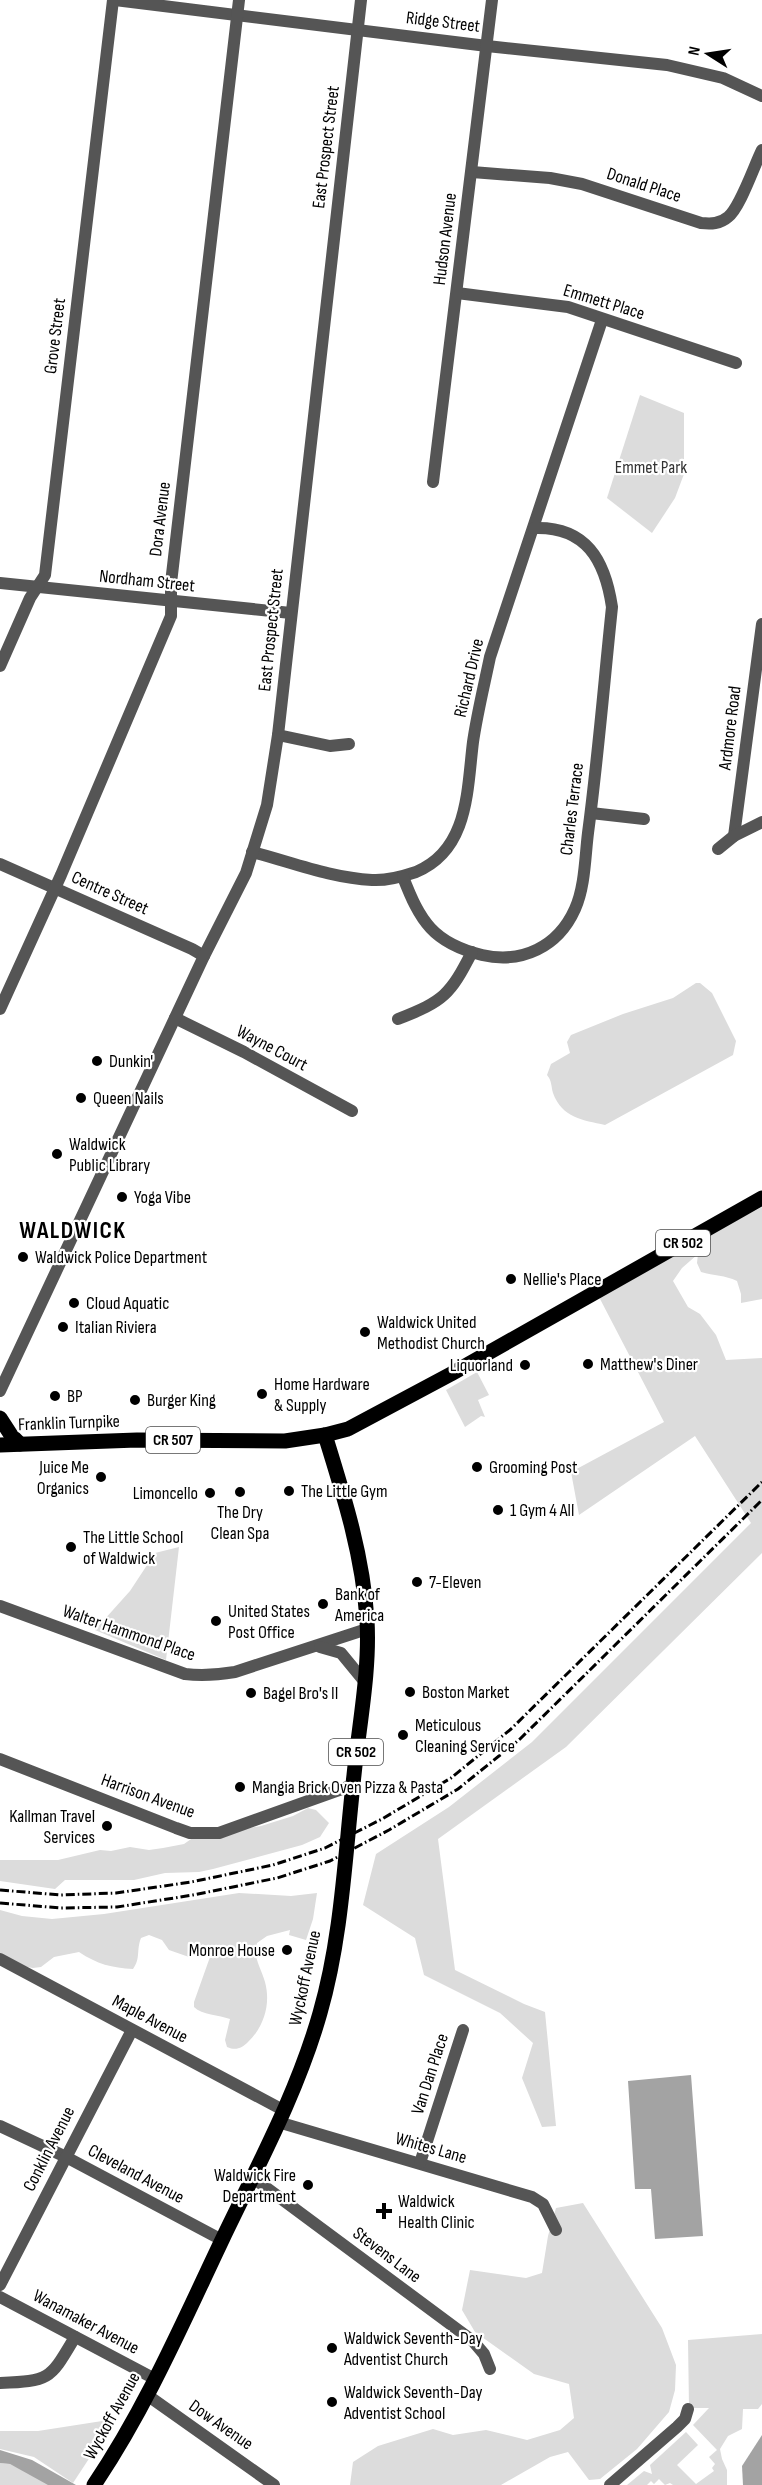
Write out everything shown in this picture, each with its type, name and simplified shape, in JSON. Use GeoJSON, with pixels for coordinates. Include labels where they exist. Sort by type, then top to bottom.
{"type":"FeatureCollection","features":[{"type":"Feature","properties":{"kind":"main road","name":"Franklin Turnpike"},"geometry":{"type":"LineString","coordinates":[[0,1445],[137,1440],[285,1441],[348,1429],[762,1198]]}},
{"type":"Feature","properties":{"kind":"main road"},"geometry":{"type":"LineString","coordinates":[[0,1418],[20,1444]]}},
{"type":"Feature","properties":{"kind":"main road","name":"Wyckoff Avenue"},"geometry":{"type":"LineString","coordinates":[[94,2485],[117,2451],[147,2395],[222,2240],[301,2071],[321,2011],[330,1970],[340,1894],[364,1682],[367,1629],[363,1579],[355,1540],[325,1435]]}},
{"type":"Feature","properties":{"kind":"street","name":"Ridge Street"},"geometry":{"type":"LineString","coordinates":[[114,0],[487,46],[667,65],[723,78],[762,96]]}},
{"type":"Feature","properties":{"kind":"street","name":"Grove Street"},"geometry":{"type":"LineString","coordinates":[[0,666],[30,598],[45,575],[114,0]]}},
{"type":"Feature","properties":{"kind":"street","name":"Dora Avenue"},"geometry":{"type":"LineString","coordinates":[[0,1009],[55,888],[171,616],[171,583],[239,0]]}},
{"type":"Feature","properties":{"kind":"street","name":"East Prospect Street"},"geometry":{"type":"LineString","coordinates":[[0,1391],[204,956],[246,873],[267,805],[278,735],[361,0]]}},
{"type":"Feature","properties":{"kind":"street","name":"Hudson Avenue"},"geometry":{"type":"LineString","coordinates":[[433,482],[492,0]]}},
{"type":"Feature","properties":{"kind":"street","name":"Donald Place"},"geometry":{"type":"LineString","coordinates":[[472,171],[550,178],[582,184],[701,223],[711,224],[721,222],[735,210],[762,150]]}},
{"type":"Feature","properties":{"kind":"street","name":"Emmett Place"},"geometry":{"type":"LineString","coordinates":[[457,293],[568,307],[736,363]]}},
{"type":"Feature","properties":{"kind":"street","name":"Richard Drive"},"geometry":{"type":"LineString","coordinates":[[252,852],[350,878],[372,880],[403,877],[423,869],[438,859],[449,847],[458,830],[468,795],[474,735],[490,657],[602,320]]}},
{"type":"Feature","properties":{"kind":"street","name":"Charles Terrace"},"geometry":{"type":"LineString","coordinates":[[403,877],[423,922],[449,942],[472,952],[489,956],[520,957],[546,946],[557,937],[576,908],[591,813],[612,607],[606,577],[597,559],[575,536],[558,528],[534,528]]}},
{"type":"Feature","properties":{"kind":"street","name":"Nordham Street"},"geometry":{"type":"LineString","coordinates":[[0,583],[291,614]]}},
{"type":"Feature","properties":{"kind":"street","name":"Ardmore Road"},"geometry":{"type":"LineString","coordinates":[[734,836],[762,624]]}},
{"type":"Feature","properties":{"kind":"street"},"geometry":{"type":"LineString","coordinates":[[278,735],[330,746],[349,744]]}},
{"type":"Feature","properties":{"kind":"street"},"geometry":{"type":"LineString","coordinates":[[591,813],[644,819]]}},
{"type":"Feature","properties":{"kind":"street"},"geometry":{"type":"LineString","coordinates":[[718,849],[734,836],[762,822]]}},
{"type":"Feature","properties":{"kind":"street","name":"Centre Street"},"geometry":{"type":"LineString","coordinates":[[0,864],[204,956]]}},
{"type":"Feature","properties":{"kind":"street"},"geometry":{"type":"LineString","coordinates":[[398,1019],[423,1009],[450,991],[472,952]]}},
{"type":"Feature","properties":{"kind":"street","name":"Wayne Court"},"geometry":{"type":"LineString","coordinates":[[175,1018],[244,1052],[352,1111]]}},
{"type":"Feature","properties":{"kind":"street","name":"Walter Hammond Place"},"geometry":{"type":"LineString","coordinates":[[0,1606],[185,1674],[215,1676],[367,1629]]}},
{"type":"Feature","properties":{"kind":"street"},"geometry":{"type":"LineString","coordinates":[[316,1646],[341,1653],[364,1682]]}},
{"type":"Feature","properties":{"kind":"street","name":"Harrison Avenue"},"geometry":{"type":"LineString","coordinates":[[0,1759],[176,1828],[206,1834],[219,1833],[353,1785]]}},
{"type":"Feature","properties":{"kind":"street","name":"Maple Avenue"},"geometry":{"type":"LineString","coordinates":[[0,1959],[132,2030],[280,2116]]}},
{"type":"Feature","properties":{"kind":"street","name":"Conklin Avenue"},"geometry":{"type":"LineString","coordinates":[[0,2285],[132,2030]]}},
{"type":"Feature","properties":{"kind":"street","name":"Van Dan Place"},"geometry":{"type":"LineString","coordinates":[[420,2163],[463,2030]]}},
{"type":"Feature","properties":{"kind":"street","name":"Whites Lane"},"geometry":{"type":"LineString","coordinates":[[280,2116],[420,2163],[532,2197],[543,2204],[556,2230]]}},
{"type":"Feature","properties":{"kind":"street","name":"Cleveland Avenue"},"geometry":{"type":"LineString","coordinates":[[0,2126],[66,2157],[222,2240]]}},
{"type":"Feature","properties":{"kind":"street","name":"Stevens Lane"},"geometry":{"type":"LineString","coordinates":[[252,2177],[473,2341],[484,2354],[490,2369]]}},
{"type":"Feature","properties":{"kind":"street","name":"Wanamaker Avenue"},"geometry":{"type":"LineString","coordinates":[[0,2297],[155,2379]]}},
{"type":"Feature","properties":{"kind":"street"},"geometry":{"type":"LineString","coordinates":[[0,2383],[45,2378],[55,2371],[75,2337]]}},
{"type":"Feature","properties":{"kind":"street","name":"Dow Avenue"},"geometry":{"type":"LineString","coordinates":[[147,2395],[274,2485]]}},
{"type":"Feature","properties":{"kind":"street"},"geometry":{"type":"LineString","coordinates":[[610,2485],[685,2420],[688,2409]]}},
{"type":"Feature","properties":{"kind":"green space","name":"Emmet Park"},"geometry":{"type":"Polygon","coordinates":[[[640,395],[684,413],[684,474],[675,498],[652,533],[607,498],[640,395]]]}},
{"type":"Feature","properties":{"kind":"green space"},"geometry":{"type":"Polygon","coordinates":[[[696,983],[700,983],[712,993],[736,1041],[733,1055],[605,1125],[574,1116],[562,1108],[553,1093],[551,1081],[547,1075],[551,1064],[570,1053],[567,1042],[571,1035],[623,1014],[673,998],[696,983]]]}},
{"type":"Feature","properties":{"kind":"green space"},"geometry":{"type":"Polygon","coordinates":[[[762,1207],[762,1299],[741,1303],[737,1281],[701,1272],[697,1263],[698,1254],[682,1268],[673,1281],[688,1307],[700,1314],[716,1335],[726,1360],[762,1358],[762,1553],[566,1747],[438,1839],[455,1970],[545,2012],[556,2126],[542,2127],[522,2078],[533,2043],[500,2013],[424,1975],[415,1938],[363,1905],[376,1854],[449,1807],[532,1742],[751,1523],[695,1436],[579,1515],[571,1472],[664,1422],[599,1297],[683,1248],[762,1207]]]}},
{"type":"Feature","properties":{"kind":"green space"},"geometry":{"type":"Polygon","coordinates":[[[477,1372],[489,1395],[478,1400],[485,1417],[481,1416],[465,1427],[446,1390],[477,1372]]]}},
{"type":"Feature","properties":{"kind":"green space"},"geometry":{"type":"Polygon","coordinates":[[[179,1547],[166,1660],[95,1630],[130,1591],[155,1553],[179,1547]]]}},
{"type":"Feature","properties":{"kind":"green space"},"geometry":{"type":"Polygon","coordinates":[[[308,1808],[316,1810],[329,1823],[320,1837],[302,1845],[213,1869],[199,1872],[165,1873],[134,1880],[65,1880],[55,1889],[0,1881],[0,1860],[58,1860],[100,1850],[111,1851],[130,1847],[149,1850],[163,1848],[184,1844],[194,1837],[261,1826],[293,1816],[308,1808]]]}},
{"type":"Feature","properties":{"kind":"green space"},"geometry":{"type":"Polygon","coordinates":[[[239,1893],[291,1896],[317,1893],[313,1919],[306,1940],[289,1935],[290,1930],[267,1936],[257,1943],[257,1958],[267,1990],[265,2015],[254,2036],[239,2048],[227,2047],[225,2040],[230,2019],[197,2010],[194,2007],[210,1957],[203,1944],[196,1953],[189,1957],[169,1950],[162,1940],[149,1935],[141,1938],[137,1961],[133,1969],[105,1965],[79,1952],[54,1957],[41,1967],[33,1968],[22,1966],[0,1955],[0,1910],[22,1916],[52,1919],[104,1914],[239,1893]]]}},
{"type":"Feature","properties":{"kind":"green space"},"geometry":{"type":"Polygon","coordinates":[[[583,2203],[662,2328],[676,2365],[675,2390],[669,2412],[637,2449],[600,2479],[589,2480],[568,2452],[550,2457],[501,2485],[350,2485],[353,2462],[378,2446],[433,2429],[453,2435],[486,2430],[527,2440],[560,2430],[574,2418],[569,2384],[534,2374],[475,2332],[462,2310],[470,2270],[526,2278],[542,2273],[548,2236],[556,2208],[583,2203]]]}},
{"type":"Feature","properties":{"kind":"green space"},"geometry":{"type":"Polygon","coordinates":[[[762,2334],[762,2404],[758,2409],[743,2409],[742,2429],[728,2436],[720,2449],[727,2470],[727,2485],[673,2485],[670,2483],[665,2485],[659,2479],[654,2484],[651,2481],[647,2485],[627,2485],[644,2471],[652,2474],[650,2465],[686,2432],[698,2445],[677,2465],[696,2484],[714,2471],[712,2468],[715,2464],[709,2457],[717,2450],[693,2425],[709,2408],[689,2408],[688,2340],[762,2334]]]}},
{"type":"Feature","properties":{"kind":"green space"},"geometry":{"type":"Polygon","coordinates":[[[115,2419],[73,2483],[34,2457],[0,2449],[0,2431],[38,2431],[115,2419]]]}},
{"type":"Feature","properties":{"kind":"green space"},"geometry":{"type":"Polygon","coordinates":[[[0,2463],[10,2464],[54,2485],[0,2485],[0,2463]]]}},
{"type":"Feature","properties":{"kind":"shaded area"},"geometry":{"type":"Polygon","coordinates":[[[691,2075],[703,2236],[655,2239],[651,2189],[635,2189],[628,2081],[691,2075]]]}},
{"type":"Feature","properties":{"kind":"shaded area"},"geometry":{"type":"Polygon","coordinates":[[[762,2435],[762,2485],[743,2485],[742,2466],[762,2435]]]}},
{"type":"Feature","properties":{"kind":"shaded area"},"geometry":{"type":"Polygon","coordinates":[[[0,2450],[32,2460],[76,2485],[48,2485],[10,2464],[0,2463],[0,2450]]]}},
{"type":"Feature","properties":{"kind":"railway"},"geometry":{"type":"LineString","coordinates":[[0,1890],[60,1895],[116,1893],[191,1882],[273,1865],[325,1848],[382,1819],[451,1778],[511,1729],[762,1482]]}},
{"type":"Feature","properties":{"kind":"railway"},"geometry":{"type":"LineString","coordinates":[[0,1903],[60,1908],[117,1907],[193,1895],[277,1878],[330,1861],[389,1830],[458,1789],[520,1739],[762,1500]]}},
{"type":"Feature","properties":{"kind":"place","name":"Dunkin'"},"geometry":{"type":"Point","coordinates":[97,1061]}},
{"type":"Feature","properties":{"kind":"place","name":"Queen Nails"},"geometry":{"type":"Point","coordinates":[81,1098]}},
{"type":"Feature","properties":{"kind":"place","name":"Waldwick Public Library"},"geometry":{"type":"Point","coordinates":[57,1154]}},
{"type":"Feature","properties":{"kind":"place","name":"Yoga Vibe"},"geometry":{"type":"Point","coordinates":[122,1197]}},
{"type":"Feature","properties":{"kind":"place","name":"Waldwick Police Department"},"geometry":{"type":"Point","coordinates":[23,1257]}},
{"type":"Feature","properties":{"kind":"place","name":"Nellie's Place"},"geometry":{"type":"Point","coordinates":[511,1279]}},
{"type":"Feature","properties":{"kind":"place","name":"Cloud Aquatic"},"geometry":{"type":"Point","coordinates":[74,1303]}},
{"type":"Feature","properties":{"kind":"place","name":"Italian Riviera"},"geometry":{"type":"Point","coordinates":[63,1327]}},
{"type":"Feature","properties":{"kind":"place","name":"Waldwick United Methodist Church"},"geometry":{"type":"Point","coordinates":[365,1332]}},
{"type":"Feature","properties":{"kind":"place","name":"Matthew's Diner"},"geometry":{"type":"Point","coordinates":[588,1364]}},
{"type":"Feature","properties":{"kind":"place","name":"Liquorland"},"geometry":{"type":"Point","coordinates":[525,1365]}},
{"type":"Feature","properties":{"kind":"place","name":"Home Hardware & Supply"},"geometry":{"type":"Point","coordinates":[262,1394]}},
{"type":"Feature","properties":{"kind":"place","name":"BP"},"geometry":{"type":"Point","coordinates":[55,1396]}},
{"type":"Feature","properties":{"kind":"place","name":"Burger King"},"geometry":{"type":"Point","coordinates":[135,1400]}},
{"type":"Feature","properties":{"kind":"place","name":"Grooming Post"},"geometry":{"type":"Point","coordinates":[477,1467]}},
{"type":"Feature","properties":{"kind":"place","name":"Juice Me Organics"},"geometry":{"type":"Point","coordinates":[101,1477]}},
{"type":"Feature","properties":{"kind":"place","name":"The Little Gym"},"geometry":{"type":"Point","coordinates":[289,1491]}},
{"type":"Feature","properties":{"kind":"place","name":"The Dry Clean Spa"},"geometry":{"type":"Point","coordinates":[240,1492]}},
{"type":"Feature","properties":{"kind":"place","name":"Limoncello"},"geometry":{"type":"Point","coordinates":[210,1493]}},
{"type":"Feature","properties":{"kind":"place","name":"1 Gym 4 All"},"geometry":{"type":"Point","coordinates":[498,1510]}},
{"type":"Feature","properties":{"kind":"place","name":"The Little School of Waldwick"},"geometry":{"type":"Point","coordinates":[71,1547]}},
{"type":"Feature","properties":{"kind":"place","name":"7-Eleven"},"geometry":{"type":"Point","coordinates":[417,1582]}},
{"type":"Feature","properties":{"kind":"place","name":"Bank of America"},"geometry":{"type":"Point","coordinates":[323,1604]}},
{"type":"Feature","properties":{"kind":"place","name":"United States Post Office"},"geometry":{"type":"Point","coordinates":[216,1621]}},
{"type":"Feature","properties":{"kind":"place","name":"Boston Market"},"geometry":{"type":"Point","coordinates":[410,1692]}},
{"type":"Feature","properties":{"kind":"place","name":"Bagel Bro's II"},"geometry":{"type":"Point","coordinates":[251,1693]}},
{"type":"Feature","properties":{"kind":"place","name":"Meticulous Cleaning Service"},"geometry":{"type":"Point","coordinates":[403,1735]}},
{"type":"Feature","properties":{"kind":"place","name":"Mangia Brick Oven Pizza & Pasta"},"geometry":{"type":"Point","coordinates":[240,1787]}},
{"type":"Feature","properties":{"kind":"place","name":"Kallman Travel Services"},"geometry":{"type":"Point","coordinates":[107,1826]}},
{"type":"Feature","properties":{"kind":"place","name":"Monroe House"},"geometry":{"type":"Point","coordinates":[287,1950]}},
{"type":"Feature","properties":{"kind":"place","name":"Waldwick Fire Department"},"geometry":{"type":"Point","coordinates":[308,2185]}},
{"type":"Feature","properties":{"kind":"place","name":"Waldwick Health Clinic"},"geometry":{"type":"Point","coordinates":[384,2211]}},
{"type":"Feature","properties":{"kind":"place","name":"Waldwick Seventh-Day Adventist Church"},"geometry":{"type":"Point","coordinates":[332,2348]}},
{"type":"Feature","properties":{"kind":"place","name":"Waldwick Seventh-Day Adventist School"},"geometry":{"type":"Point","coordinates":[332,2402]}},
{"type":"Feature","properties":{"kind":"district","name":"WALDWICK"},"geometry":{"type":"Point","coordinates":[73,1230]}}]}
